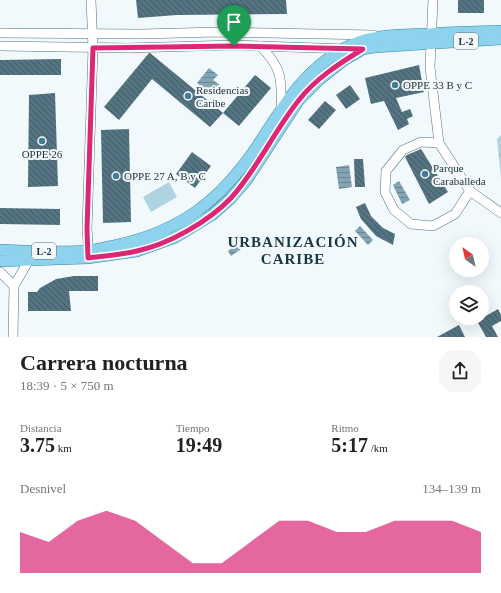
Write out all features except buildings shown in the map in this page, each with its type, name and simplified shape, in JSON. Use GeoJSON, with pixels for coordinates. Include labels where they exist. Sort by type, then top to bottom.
{"type":"FeatureCollection","features":[{"type":"Feature","properties":{"kind":"main road","name":"L-2"},"geometry":{"type":"LineString","coordinates":[[0,260],[29,260],[137,251],[176,237],[212,215],[230,198],[246,180],[299,100],[320,79],[344,60],[363,49],[431,38],[501,30]]}},
{"type":"Feature","properties":{"kind":"main road","name":"L-2"},"geometry":{"type":"LineString","coordinates":[[0,250],[89,255],[135,241],[169,228],[206,205],[223,191],[257,147],[292,93],[313,70],[343,49],[361,41],[383,36],[501,39]]}},
{"type":"Feature","properties":{"kind":"street"},"geometry":{"type":"LineString","coordinates":[[89,255],[87,229],[93,48],[90,0]]}},
{"type":"Feature","properties":{"kind":"street"},"geometry":{"type":"LineString","coordinates":[[434,0],[430,67],[439,143],[470,191],[501,213]]}},
{"type":"Feature","properties":{"kind":"street"},"geometry":{"type":"LineString","coordinates":[[0,33],[142,34],[217,32],[383,36]]}},
{"type":"Feature","properties":{"kind":"street"},"geometry":{"type":"LineString","coordinates":[[0,46],[93,48],[260,46],[363,49]]}},
{"type":"Feature","properties":{"kind":"street"},"geometry":{"type":"LineString","coordinates":[[260,46],[269,54],[278,69],[281,88],[281,109]]}},
{"type":"Feature","properties":{"kind":"street"},"geometry":{"type":"LineString","coordinates":[[439,143],[421,142],[403,150],[386,171],[385,192],[394,210],[412,224],[433,226],[455,214],[470,191]]}},
{"type":"Feature","properties":{"kind":"street"},"geometry":{"type":"LineString","coordinates":[[13,337],[14,286],[29,260]]}},
{"type":"Feature","properties":{"kind":"street"},"geometry":{"type":"LineString","coordinates":[[0,272],[14,286]]}},
{"type":"Feature","properties":{"kind":"green space"},"geometry":{"type":"Polygon","coordinates":[[[501,135],[501,178],[497,139],[501,135]]]}},
{"type":"Feature","properties":{"kind":"green space"},"geometry":{"type":"Polygon","coordinates":[[[169,182],[177,197],[151,212],[143,197],[169,182]]]}},
{"type":"Feature","properties":{"kind":"shaded area"},"geometry":{"type":"Polygon","coordinates":[[[209,68],[218,75],[213,80],[220,85],[212,95],[197,83],[209,68]]]}},
{"type":"Feature","properties":{"kind":"shaded area"},"geometry":{"type":"Polygon","coordinates":[[[349,165],[352,187],[339,189],[336,167],[349,165]]]}},
{"type":"Feature","properties":{"kind":"shaded area"},"geometry":{"type":"Polygon","coordinates":[[[399,181],[410,200],[402,204],[393,185],[399,181]]]}},
{"type":"Feature","properties":{"kind":"shaded area"},"geometry":{"type":"Polygon","coordinates":[[[360,226],[373,240],[368,245],[355,231],[360,226]]]}},
{"type":"Feature","properties":{"kind":"shaded area"},"geometry":{"type":"Polygon","coordinates":[[[237,244],[241,249],[231,256],[228,251],[237,244]]]}},
{"type":"Feature","properties":{"kind":"place","name":"OPPE 33 B y C"},"geometry":{"type":"Point","coordinates":[395,85]}},
{"type":"Feature","properties":{"kind":"place","name":"Residencias Caribe"},"geometry":{"type":"Point","coordinates":[188,96]}},
{"type":"Feature","properties":{"kind":"place","name":"OPPE 26"},"geometry":{"type":"Point","coordinates":[42,141]}},
{"type":"Feature","properties":{"kind":"place","name":"Parque Caraballeda"},"geometry":{"type":"Point","coordinates":[425,174]}},
{"type":"Feature","properties":{"kind":"place","name":"OPPE 27 A, B y C"},"geometry":{"type":"Point","coordinates":[116,176]}},
{"type":"Feature","properties":{"kind":"district","name":"URBANIZACIÓN CARIBE"},"geometry":{"type":"Point","coordinates":[293,250]}},
{"type":"Feature","properties":{"kind":"route"},"geometry":{"type":"LineString","coordinates":[[234,46],[363,49],[344,60],[320,79],[299,100],[246,180],[212,215],[176,237],[137,251],[88,258],[89,251],[87,229],[93,48],[234,46]]}}]}
